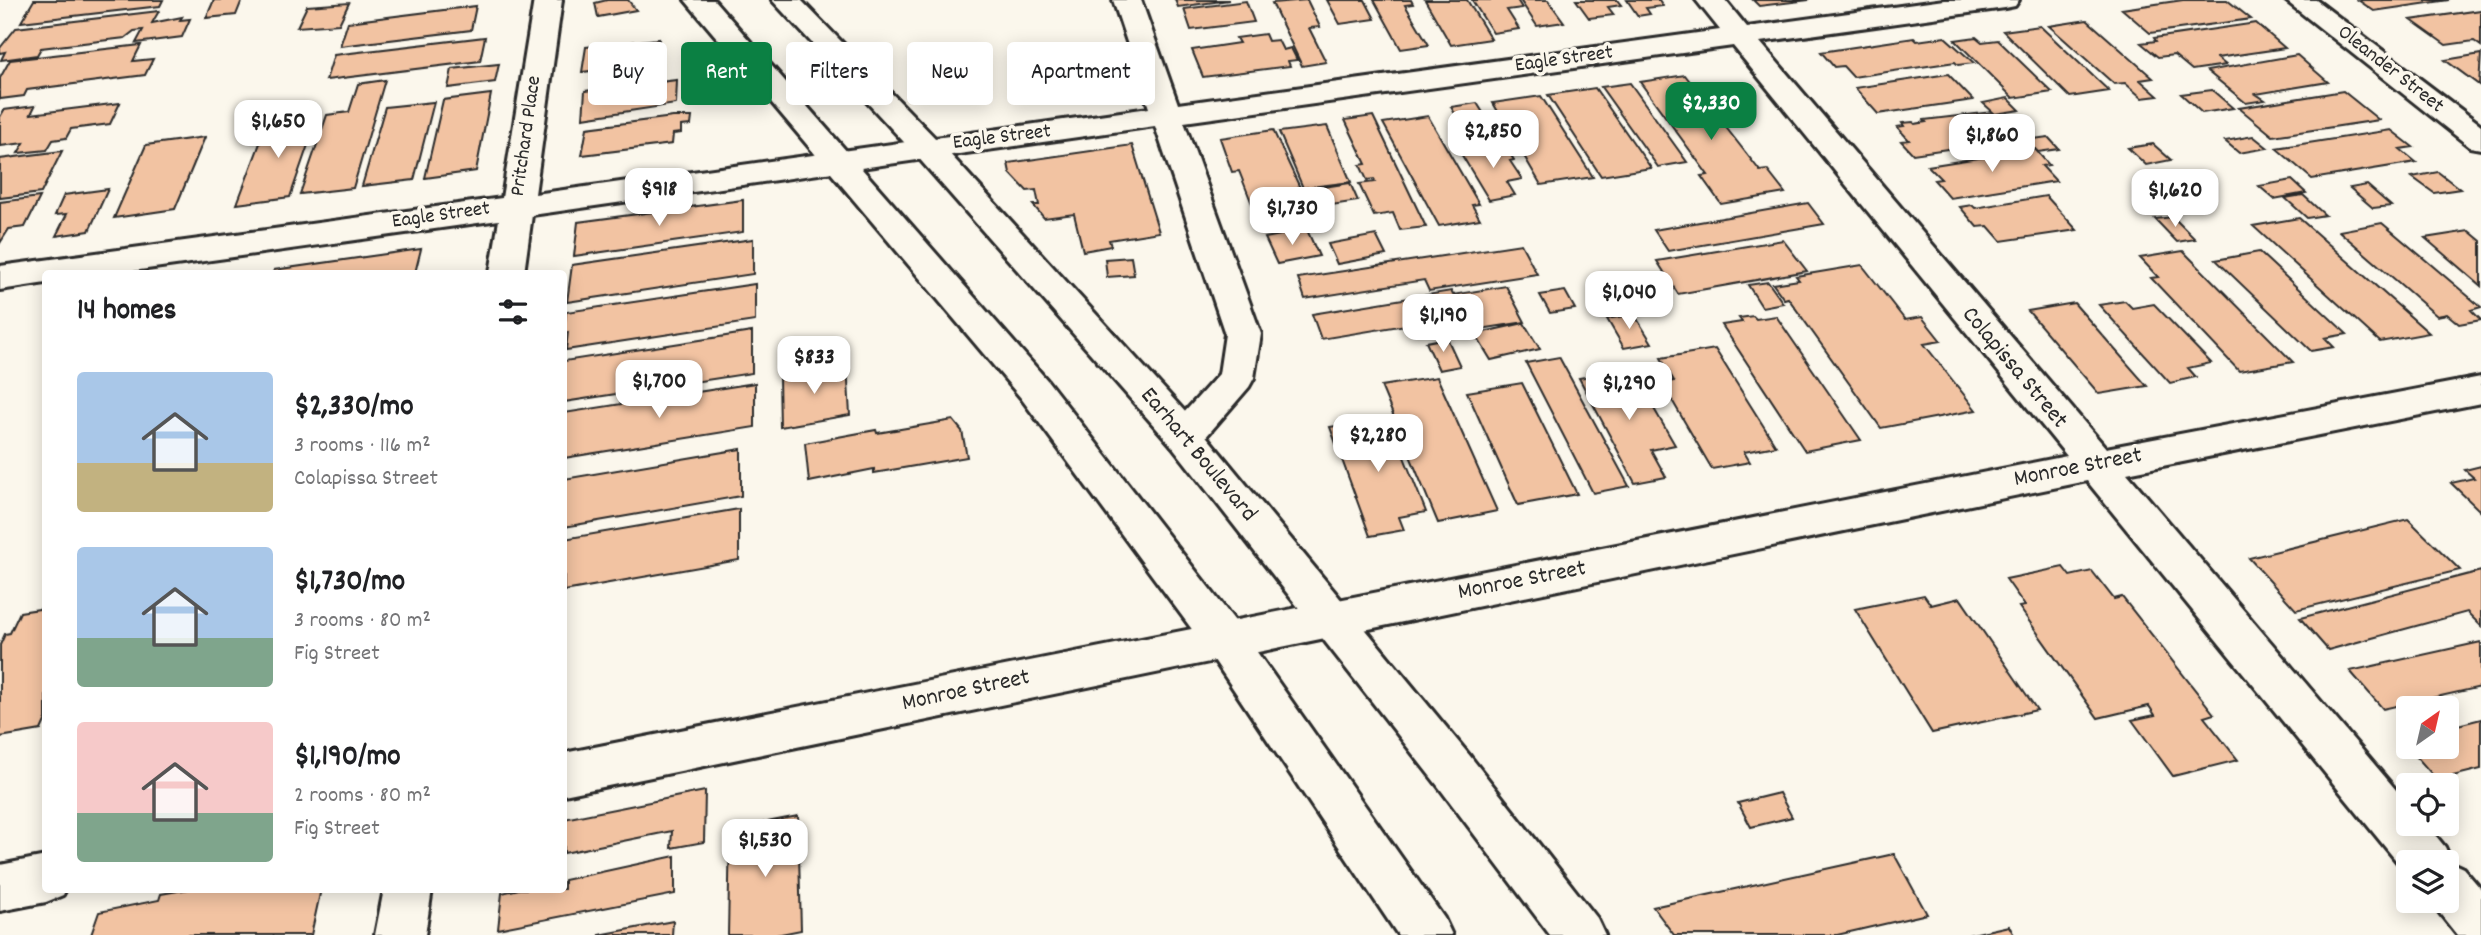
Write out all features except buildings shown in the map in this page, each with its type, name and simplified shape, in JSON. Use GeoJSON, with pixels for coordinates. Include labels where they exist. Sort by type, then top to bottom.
{"type":"FeatureCollection","features":[{"type":"Feature","properties":{"kind":"street","name":"Pritchard Place"},"geometry":{"type":"LineString","coordinates":[[507,270],[548,0]]}},
{"type":"Feature","properties":{"kind":"street"},"geometry":{"type":"LineString","coordinates":[[699,0],[1034,389],[1223,638],[1427,935]]}},
{"type":"Feature","properties":{"kind":"street","name":"Earhart Boulevard"},"geometry":{"type":"LineString","coordinates":[[786,0],[927,148],[1185,436],[1454,771],[1580,935]]}},
{"type":"Feature","properties":{"kind":"street"},"geometry":{"type":"LineString","coordinates":[[1127,0],[1165,116],[1243,334],[1236,379],[1185,436]]}},
{"type":"Feature","properties":{"kind":"street","name":"Colapissa Street"},"geometry":{"type":"LineString","coordinates":[[1710,0],[2094,465],[2417,850]]}},
{"type":"Feature","properties":{"kind":"street","name":"Eagle Street"},"geometry":{"type":"LineString","coordinates":[[57,270],[783,170],[835,160],[2005,0]]}},
{"type":"Feature","properties":{"kind":"street","name":"Oleander Street"},"geometry":{"type":"LineString","coordinates":[[2299,0],[2481,140]]}},
{"type":"Feature","properties":{"kind":"street","name":"Eagle Street"},"geometry":{"type":"LineString","coordinates":[[0,278],[42,272]]}},
{"type":"Feature","properties":{"kind":"street","name":"Monroe Street"},"geometry":{"type":"LineString","coordinates":[[567,773],[1223,638],[2481,390]]}},
{"type":"Feature","properties":{"kind":"street"},"geometry":{"type":"LineString","coordinates":[[0,888],[42,880]]}},
{"type":"Feature","properties":{"kind":"street"},"geometry":{"type":"LineString","coordinates":[[400,935],[407,893]]}},
{"type":"Feature","properties":{"kind":"street"},"geometry":{"type":"LineString","coordinates":[[2459,900],[2481,926]]}}]}
